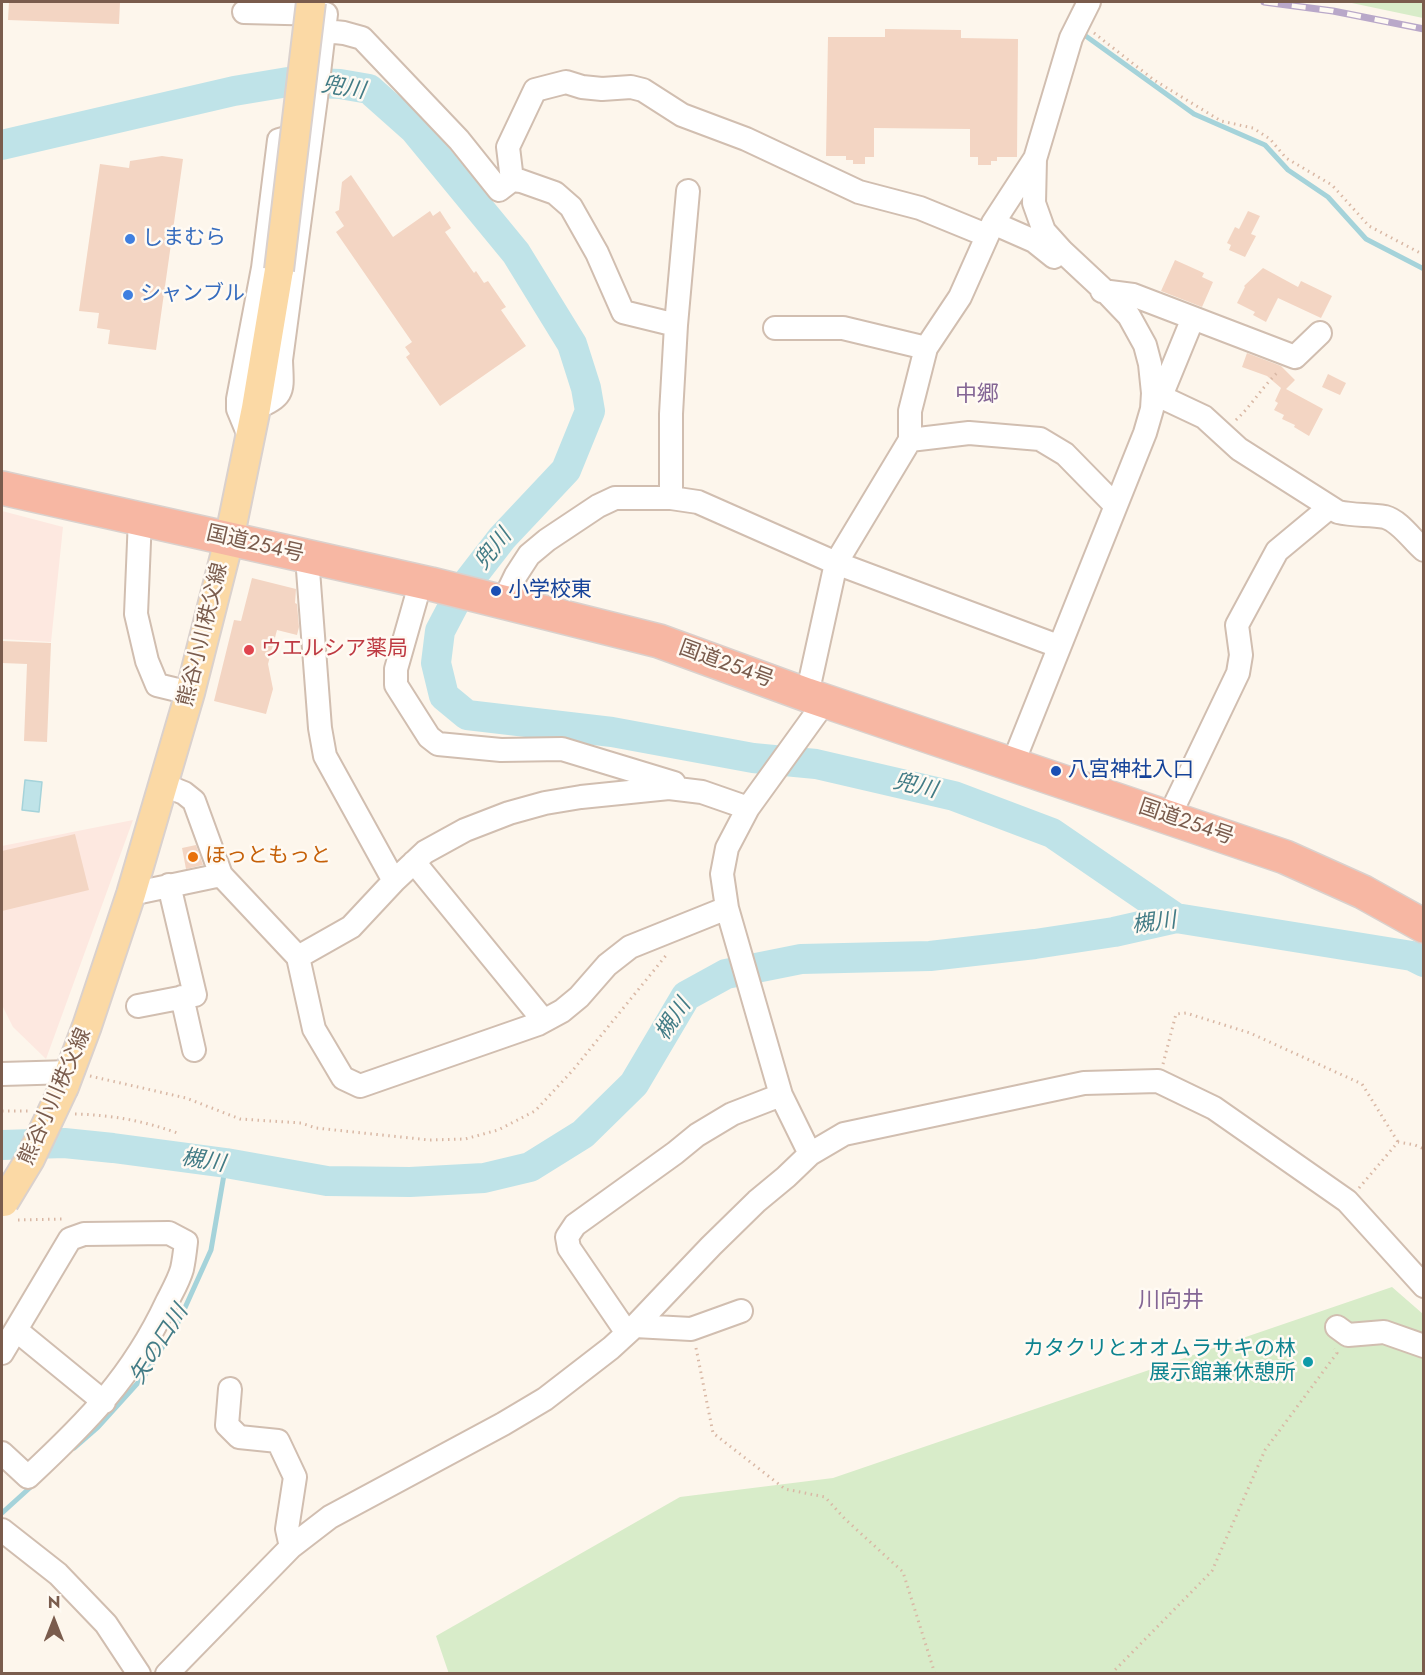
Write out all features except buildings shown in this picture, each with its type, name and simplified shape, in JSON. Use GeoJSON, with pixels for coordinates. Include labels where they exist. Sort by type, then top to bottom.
{"type":"FeatureCollection","features":[{"type":"Feature","properties":{"kind":"highway","name":"国道254号"},"geometry":{"type":"LineString","coordinates":[[2,488],[426,583],[659,641],[1285,857],[1364,892],[1424,926]]}},
{"type":"Feature","properties":{"kind":"main road","name":"熊谷小川秩父線"},"geometry":{"type":"LineString","coordinates":[[3,1203],[30,1159],[67,1079],[131,894],[190,693],[229,540],[256,408],[279,270],[311,2]]}},
{"type":"Feature","properties":{"kind":"street"},"geometry":{"type":"LineString","coordinates":[[1084,11],[1071,38],[1035,159],[1034,202],[1044,231],[1129,316],[1144,345],[1157,394]]}},
{"type":"Feature","properties":{"kind":"street"},"geometry":{"type":"LineString","coordinates":[[244,12],[326,14],[281,360],[280,393],[274,400],[256,408]]}},
{"type":"Feature","properties":{"kind":"street"},"geometry":{"type":"LineString","coordinates":[[324,35],[344,33],[362,38],[459,140],[499,190],[512,180],[555,193],[571,207],[597,253],[623,312],[676,325]]}},
{"type":"Feature","properties":{"kind":"street"},"geometry":{"type":"LineString","coordinates":[[512,180],[508,147],[535,90],[566,82],[582,87],[602,89],[631,87],[643,90],[682,116],[746,139],[859,192],[1034,241],[1087,285],[1107,293],[1133,295],[1295,357],[1320,333]]}},
{"type":"Feature","properties":{"kind":"street"},"geometry":{"type":"LineString","coordinates":[[250,438],[238,410],[238,399],[263,268],[279,140],[312,131]]}},
{"type":"Feature","properties":{"kind":"street"},"geometry":{"type":"LineString","coordinates":[[810,1154],[781,1095],[756,1010],[728,911],[722,874],[724,860],[727,848],[752,803],[794,745],[817,697],[836,563],[910,440],[910,411],[926,348],[960,297],[990,229],[1035,159]]}},
{"type":"Feature","properties":{"kind":"street"},"geometry":{"type":"LineString","coordinates":[[671,498],[671,414],[688,191]]}},
{"type":"Feature","properties":{"kind":"street"},"geometry":{"type":"LineString","coordinates":[[1013,764],[1144,433],[1157,394],[1193,318]]}},
{"type":"Feature","properties":{"kind":"street"},"geometry":{"type":"LineString","coordinates":[[774,328],[843,328],[926,348]]}},
{"type":"Feature","properties":{"kind":"street"},"geometry":{"type":"LineString","coordinates":[[1157,394],[1204,417],[1239,449],[1338,512],[1352,516],[1386,517],[1399,524],[1424,550]]}},
{"type":"Feature","properties":{"kind":"street"},"geometry":{"type":"LineString","coordinates":[[910,440],[969,433],[1040,439],[1065,454],[1115,505]]}},
{"type":"Feature","properties":{"kind":"street"},"geometry":{"type":"LineString","coordinates":[[499,601],[529,555],[547,540],[598,506],[615,498],[671,498],[698,502],[836,563],[1058,646]]}},
{"type":"Feature","properties":{"kind":"street"},"geometry":{"type":"LineString","coordinates":[[1168,817],[1238,673],[1241,656],[1237,625],[1277,550],[1330,507]]}},
{"type":"Feature","properties":{"kind":"street"},"geometry":{"type":"LineString","coordinates":[[140,518],[136,614],[147,661],[157,684],[190,693]]}},
{"type":"Feature","properties":{"kind":"street"},"geometry":{"type":"LineString","coordinates":[[307,557],[320,728],[325,756],[394,881]]}},
{"type":"Feature","properties":{"kind":"street"},"geometry":{"type":"LineString","coordinates":[[426,583],[396,669],[396,684],[429,737],[438,744],[501,750],[562,749],[702,792],[752,803]]}},
{"type":"Feature","properties":{"kind":"street"},"geometry":{"type":"LineString","coordinates":[[164,785],[184,793],[194,801],[221,875],[298,957],[314,1029],[343,1078],[360,1086],[544,1021],[562,1011],[579,997],[607,965],[630,946],[728,911]]}},
{"type":"Feature","properties":{"kind":"street"},"geometry":{"type":"LineString","coordinates":[[298,957],[351,927],[425,852],[465,830],[544,803],[581,797],[669,788],[702,792]]}},
{"type":"Feature","properties":{"kind":"street"},"geometry":{"type":"LineString","coordinates":[[414,862],[544,1021]]}},
{"type":"Feature","properties":{"kind":"street"},"geometry":{"type":"LineString","coordinates":[[131,894],[221,875]]}},
{"type":"Feature","properties":{"kind":"street"},"geometry":{"type":"LineString","coordinates":[[138,1006],[195,994],[169,885]]}},
{"type":"Feature","properties":{"kind":"street"},"geometry":{"type":"LineString","coordinates":[[182,997],[194,1050]]}},
{"type":"Feature","properties":{"kind":"street"},"geometry":{"type":"LineString","coordinates":[[2,1074],[67,1079]]}},
{"type":"Feature","properties":{"kind":"street"},"geometry":{"type":"LineString","coordinates":[[167,1674],[291,1547],[330,1517],[545,1399],[631,1330],[726,1231],[810,1154],[844,1134],[1084,1083],[1158,1081],[1214,1108],[1347,1201],[1424,1286]]}},
{"type":"Feature","properties":{"kind":"street"},"geometry":{"type":"LineString","coordinates":[[631,1330],[569,1248],[567,1237],[574,1225],[675,1154],[697,1135],[732,1114],[781,1095]]}},
{"type":"Feature","properties":{"kind":"street"},"geometry":{"type":"LineString","coordinates":[[2,1353],[70,1239],[84,1234],[169,1233],[186,1242],[181,1270],[154,1330],[130,1368],[104,1402],[28,1477],[2,1453]]}},
{"type":"Feature","properties":{"kind":"street"},"geometry":{"type":"LineString","coordinates":[[631,1330],[691,1329],[741,1311]]}},
{"type":"Feature","properties":{"kind":"street"},"geometry":{"type":"LineString","coordinates":[[1338,1327],[1348,1335],[1384,1332],[1424,1346]]}},
{"type":"Feature","properties":{"kind":"street"},"geometry":{"type":"LineString","coordinates":[[15,1330],[104,1402]]}},
{"type":"Feature","properties":{"kind":"street"},"geometry":{"type":"LineString","coordinates":[[230,1389],[227,1425],[239,1437],[278,1441],[296,1477],[287,1529],[291,1547]]}},
{"type":"Feature","properties":{"kind":"street"},"geometry":{"type":"LineString","coordinates":[[2,1530],[66,1582],[106,1624],[139,1674]]}},
{"type":"Feature","properties":{"kind":"path"},"geometry":{"type":"LineString","coordinates":[[1084,11],[1154,80],[1221,121],[1253,128],[1270,139],[1286,158],[1332,185],[1369,226],[1424,255]]}},
{"type":"Feature","properties":{"kind":"path"},"geometry":{"type":"LineString","coordinates":[[1222,434],[1251,406],[1269,381],[1295,357]]}},
{"type":"Feature","properties":{"kind":"path"},"geometry":{"type":"LineString","coordinates":[[1158,1081],[1176,1014],[1185,1013],[1250,1033],[1362,1084],[1398,1142],[1424,1149]]}},
{"type":"Feature","properties":{"kind":"path"},"geometry":{"type":"LineString","coordinates":[[2,1111],[40,1112]]}},
{"type":"Feature","properties":{"kind":"path"},"geometry":{"type":"LineString","coordinates":[[74,1114],[129,1119],[180,1134]]}},
{"type":"Feature","properties":{"kind":"path"},"geometry":{"type":"LineString","coordinates":[[1347,1201],[1398,1142]]}},
{"type":"Feature","properties":{"kind":"path"},"geometry":{"type":"LineString","coordinates":[[1111,1674],[1212,1571],[1265,1450],[1337,1353],[1327,1339],[1338,1327]]}},
{"type":"Feature","properties":{"kind":"path"},"geometry":{"type":"LineString","coordinates":[[691,1329],[699,1358],[713,1433],[785,1489],[825,1497],[845,1519],[903,1572],[935,1674]]}},
{"type":"Feature","properties":{"kind":"shaded area"},"geometry":{"type":"Polygon","coordinates":[[[2,511],[63,527],[51,642],[2,639],[2,511]]]}},
{"type":"Feature","properties":{"kind":"shaded area"},"geometry":{"type":"Polygon","coordinates":[[[133,820],[46,1059],[13,1027],[2,1005],[2,846],[133,820]]]}},
{"type":"Feature","properties":{"kind":"green space"},"geometry":{"type":"Polygon","coordinates":[[[1347,2],[1423,2],[1423,18],[1347,2]]]}},
{"type":"Feature","properties":{"kind":"green space"},"geometry":{"type":"Polygon","coordinates":[[[1392,1287],[1423,1314],[1423,1673],[449,1674],[436,1636],[680,1497],[833,1478],[1392,1287]]]}},
{"type":"Feature","properties":{"kind":"water"},"geometry":{"type":"Polygon","coordinates":[[[25,780],[42,782],[39,812],[22,810],[25,780]]]}},
{"type":"Feature","properties":{"kind":"waterway"},"geometry":{"type":"LineString","coordinates":[[1083,34],[1194,114],[1265,145],[1288,170],[1328,197],[1366,239],[1424,269]]}},
{"type":"Feature","properties":{"kind":"waterway","name":"兜川"},"geometry":{"type":"LineString","coordinates":[[2,145],[234,91],[288,82],[340,84],[369,89],[414,129],[516,253],[572,344],[586,388],[590,411],[566,470],[502,538],[461,591],[440,631],[436,663],[444,696],[467,715],[612,732],[753,758],[816,764],[954,796],[1052,833],[1176,918]]}},
{"type":"Feature","properties":{"kind":"waterway","name":"槻川"},"geometry":{"type":"LineString","coordinates":[[2,1145],[64,1143],[113,1148],[226,1163],[327,1181],[410,1182],[484,1178],[530,1167],[583,1134],[634,1084],[686,996],[726,974],[801,959],[930,956],[1035,944],[1114,932],[1176,918],[1412,956],[1424,962]]}},
{"type":"Feature","properties":{"kind":"waterway","name":"矢の口川"},"geometry":{"type":"LineString","coordinates":[[74,1448],[98,1427],[145,1375],[179,1321],[211,1250],[226,1163]]}},
{"type":"Feature","properties":{"kind":"waterway","name":"矢の口川"},"geometry":{"type":"LineString","coordinates":[[2,1513],[34,1484]]}},
{"type":"Feature","properties":{"kind":"railway"},"geometry":{"type":"LineString","coordinates":[[1264,2],[1333,11],[1424,29]]}},
{"type":"Feature","properties":{"kind":"place","name":"しまむら"},"geometry":{"type":"Point","coordinates":[130,239]}},
{"type":"Feature","properties":{"kind":"place","name":"シャンブル"},"geometry":{"type":"Point","coordinates":[128,295]}},
{"type":"Feature","properties":{"kind":"place","name":"小学校東"},"geometry":{"type":"Point","coordinates":[496,591]}},
{"type":"Feature","properties":{"kind":"place","name":"ウエルシア薬局"},"geometry":{"type":"Point","coordinates":[249,650]}},
{"type":"Feature","properties":{"kind":"place","name":"八宮神社入口"},"geometry":{"type":"Point","coordinates":[1056,771]}},
{"type":"Feature","properties":{"kind":"place","name":"ほっともっと"},"geometry":{"type":"Point","coordinates":[193,857]}},
{"type":"Feature","properties":{"kind":"place","name":"カタクリとオオムラサキの林 展示館兼休憩所"},"geometry":{"type":"Point","coordinates":[1308,1362]}},
{"type":"Feature","properties":{"kind":"district","name":"中郷"},"geometry":{"type":"Point","coordinates":[977,396]}},
{"type":"Feature","properties":{"kind":"district","name":"川向井"},"geometry":{"type":"Point","coordinates":[1171,1302]}}]}
